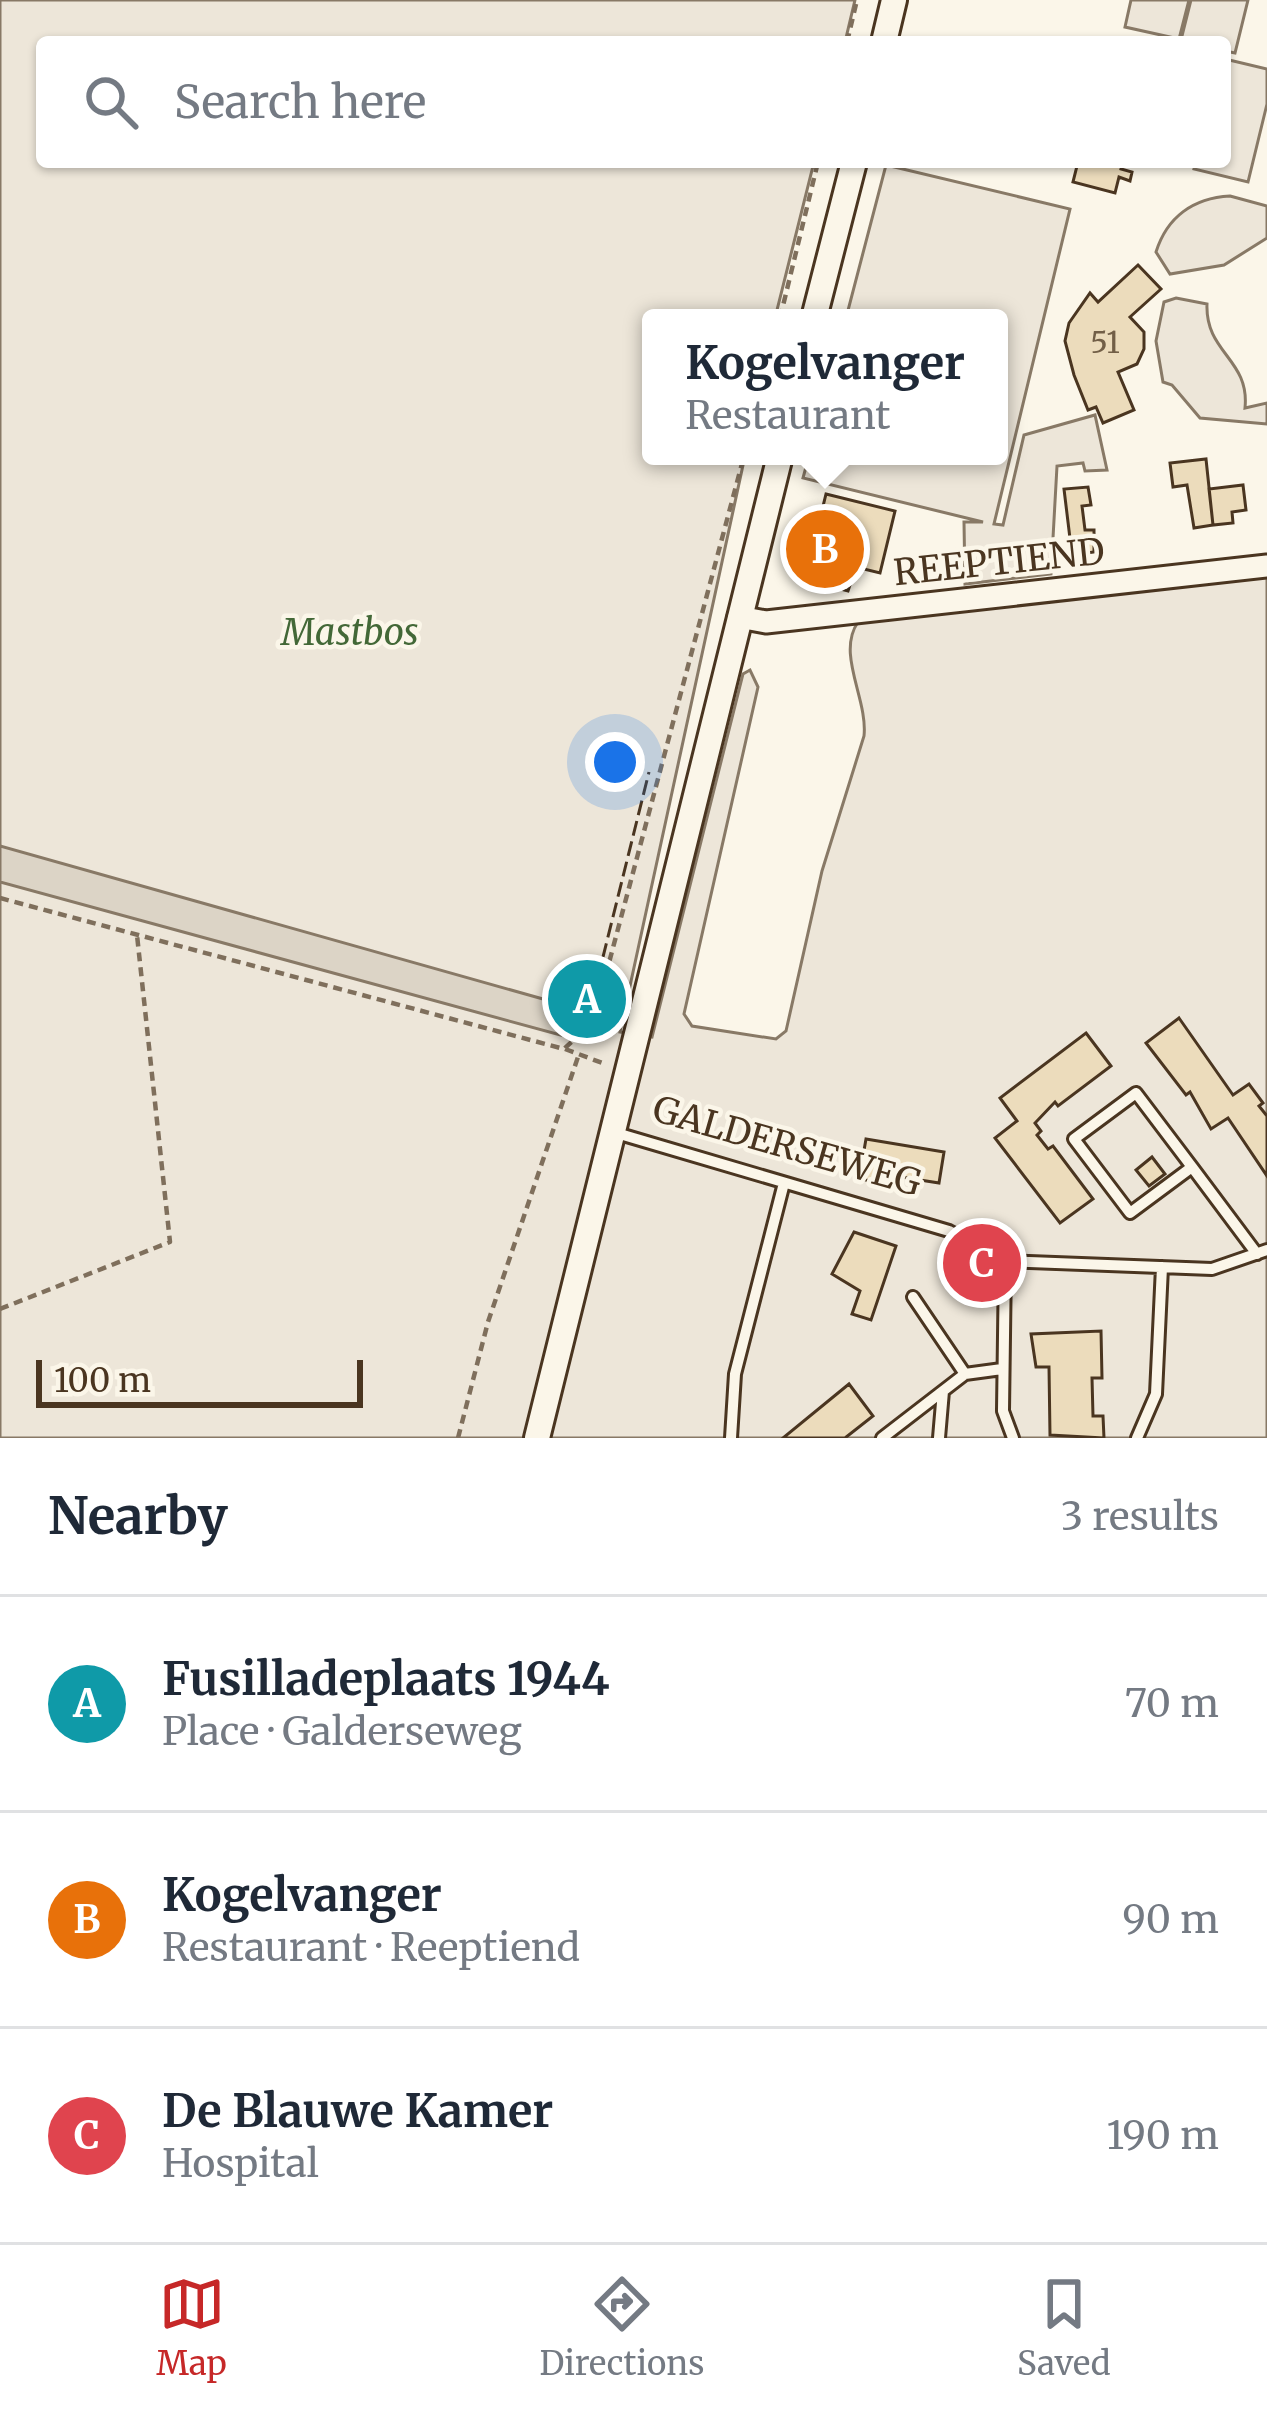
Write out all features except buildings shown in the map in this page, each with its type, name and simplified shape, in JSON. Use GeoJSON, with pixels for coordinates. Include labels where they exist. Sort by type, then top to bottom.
{"type":"FeatureCollection","features":[{"type":"Feature","properties":{"kind":"street"},"geometry":{"type":"LineString","coordinates":[[885,36],[894,0]]}},
{"type":"Feature","properties":{"kind":"street"},"geometry":{"type":"LineString","coordinates":[[816,309],[852,168]]}},
{"type":"Feature","properties":{"kind":"street","name":"GALDERSEWEG"},"geometry":{"type":"LineString","coordinates":[[537,1438],[778,465]]}},
{"type":"Feature","properties":{"kind":"street","name":"REEPTIEND"},"geometry":{"type":"LineString","coordinates":[[739,617],[766,622],[1267,566]]}},
{"type":"Feature","properties":{"kind":"lane"},"geometry":{"type":"LineString","coordinates":[[1192,1166],[1130,1213],[1074,1139],[1136,1093],[1262,1252]]}},
{"type":"Feature","properties":{"kind":"lane","name":"GALDERSEWEG"},"geometry":{"type":"LineString","coordinates":[[613,1132],[949,1231],[1005,1261],[1212,1269],[1262,1252]]}},
{"type":"Feature","properties":{"kind":"lane"},"geometry":{"type":"LineString","coordinates":[[731,1438],[735,1374],[784,1183]]}},
{"type":"Feature","properties":{"kind":"lane"},"geometry":{"type":"LineString","coordinates":[[1005,1261],[1003,1411],[1012,1438]]}},
{"type":"Feature","properties":{"kind":"lane"},"geometry":{"type":"LineString","coordinates":[[1137,1438],[1156,1394],[1162,1267]]}},
{"type":"Feature","properties":{"kind":"lane"},"geometry":{"type":"LineString","coordinates":[[913,1297],[965,1374]]}},
{"type":"Feature","properties":{"kind":"lane"},"geometry":{"type":"LineString","coordinates":[[881,1438],[965,1374],[1002,1369]]}},
{"type":"Feature","properties":{"kind":"lane"},"geometry":{"type":"LineString","coordinates":[[939,1438],[943,1391]]}},
{"type":"Feature","properties":{"kind":"path"},"geometry":{"type":"LineString","coordinates":[[848,36],[857,0]]}},
{"type":"Feature","properties":{"kind":"path"},"geometry":{"type":"LineString","coordinates":[[782,309],[817,168]]}},
{"type":"Feature","properties":{"kind":"path"},"geometry":{"type":"LineString","coordinates":[[593,1021],[742,465]]}},
{"type":"Feature","properties":{"kind":"path"},"geometry":{"type":"LineString","coordinates":[[0,898],[564,1049],[628,1071]]}},
{"type":"Feature","properties":{"kind":"path"},"geometry":{"type":"LineString","coordinates":[[0,1309],[170,1242],[137,935]]}},
{"type":"Feature","properties":{"kind":"path"},"geometry":{"type":"LineString","coordinates":[[564,1049],[622,994]]}},
{"type":"Feature","properties":{"kind":"path"},"geometry":{"type":"LineString","coordinates":[[458,1438],[488,1322],[579,1054]]}},
{"type":"Feature","properties":{"kind":"green space","name":"Mastbos"},"geometry":{"type":"Polygon","coordinates":[[[0,0],[855,0],[846,36],[36,36],[36,168],[812,168],[777,309],[642,309],[642,465],[743,465],[620,1032],[652,1037],[743,674],[750,670],[758,687],[684,1014],[692,1026],[776,1039],[786,1031],[822,871],[864,736],[850,648],[858,622],[1267,577],[1267,1438],[0,1438],[0,0]]]}},
{"type":"Feature","properties":{"kind":"green space"},"geometry":{"type":"Polygon","coordinates":[[[1131,0],[1189,0],[1180,36],[1125,27],[1131,0]]]}},
{"type":"Feature","properties":{"kind":"green space"},"geometry":{"type":"Polygon","coordinates":[[[1191,0],[1248,0],[1235,53],[1231,52],[1231,36],[1182,36],[1191,0]]]}},
{"type":"Feature","properties":{"kind":"green space"},"geometry":{"type":"Polygon","coordinates":[[[1231,60],[1267,69],[1267,104],[1248,182],[1194,169],[1231,168],[1231,60]]]}},
{"type":"Feature","properties":{"kind":"green space"},"geometry":{"type":"Polygon","coordinates":[[[885,168],[1070,209],[994,524],[1003,525],[1024,435],[1095,415],[1107,470],[1085,471],[1083,463],[1057,466],[1051,574],[965,584],[964,522],[983,522],[803,478],[807,465],[1008,465],[1008,309],[848,309],[885,168]]]}},
{"type":"Feature","properties":{"kind":"green space"},"geometry":{"type":"Polygon","coordinates":[[[1230,196],[1267,206],[1267,238],[1224,265],[1170,274],[1156,252],[1174,219],[1193,205],[1230,196]]]}},
{"type":"Feature","properties":{"kind":"green space"},"geometry":{"type":"Polygon","coordinates":[[[1176,298],[1207,304],[1213,334],[1241,378],[1245,408],[1267,403],[1267,424],[1200,418],[1172,385],[1163,382],[1156,341],[1164,302],[1176,298]]]}},
{"type":"Feature","properties":{"kind":"shaded area"},"geometry":{"type":"Polygon","coordinates":[[[0,846],[575,1008],[564,1036],[0,882],[0,846]]]}},
{"type":"Feature","properties":{"kind":"fence"},"geometry":{"type":"LineString","coordinates":[[568,1006],[596,985],[649,772]]}},
{"type":"Feature","properties":{"kind":"place","name":"Kogelvanger"},"geometry":{"type":"Point","coordinates":[825,549]}},
{"type":"Feature","properties":{"kind":"place","name":"Fusilladeplaats 1944"},"geometry":{"type":"Point","coordinates":[587,999]}},
{"type":"Feature","properties":{"kind":"place","name":"De Blauwe Kamer"},"geometry":{"type":"Point","coordinates":[982,1263]}}]}
